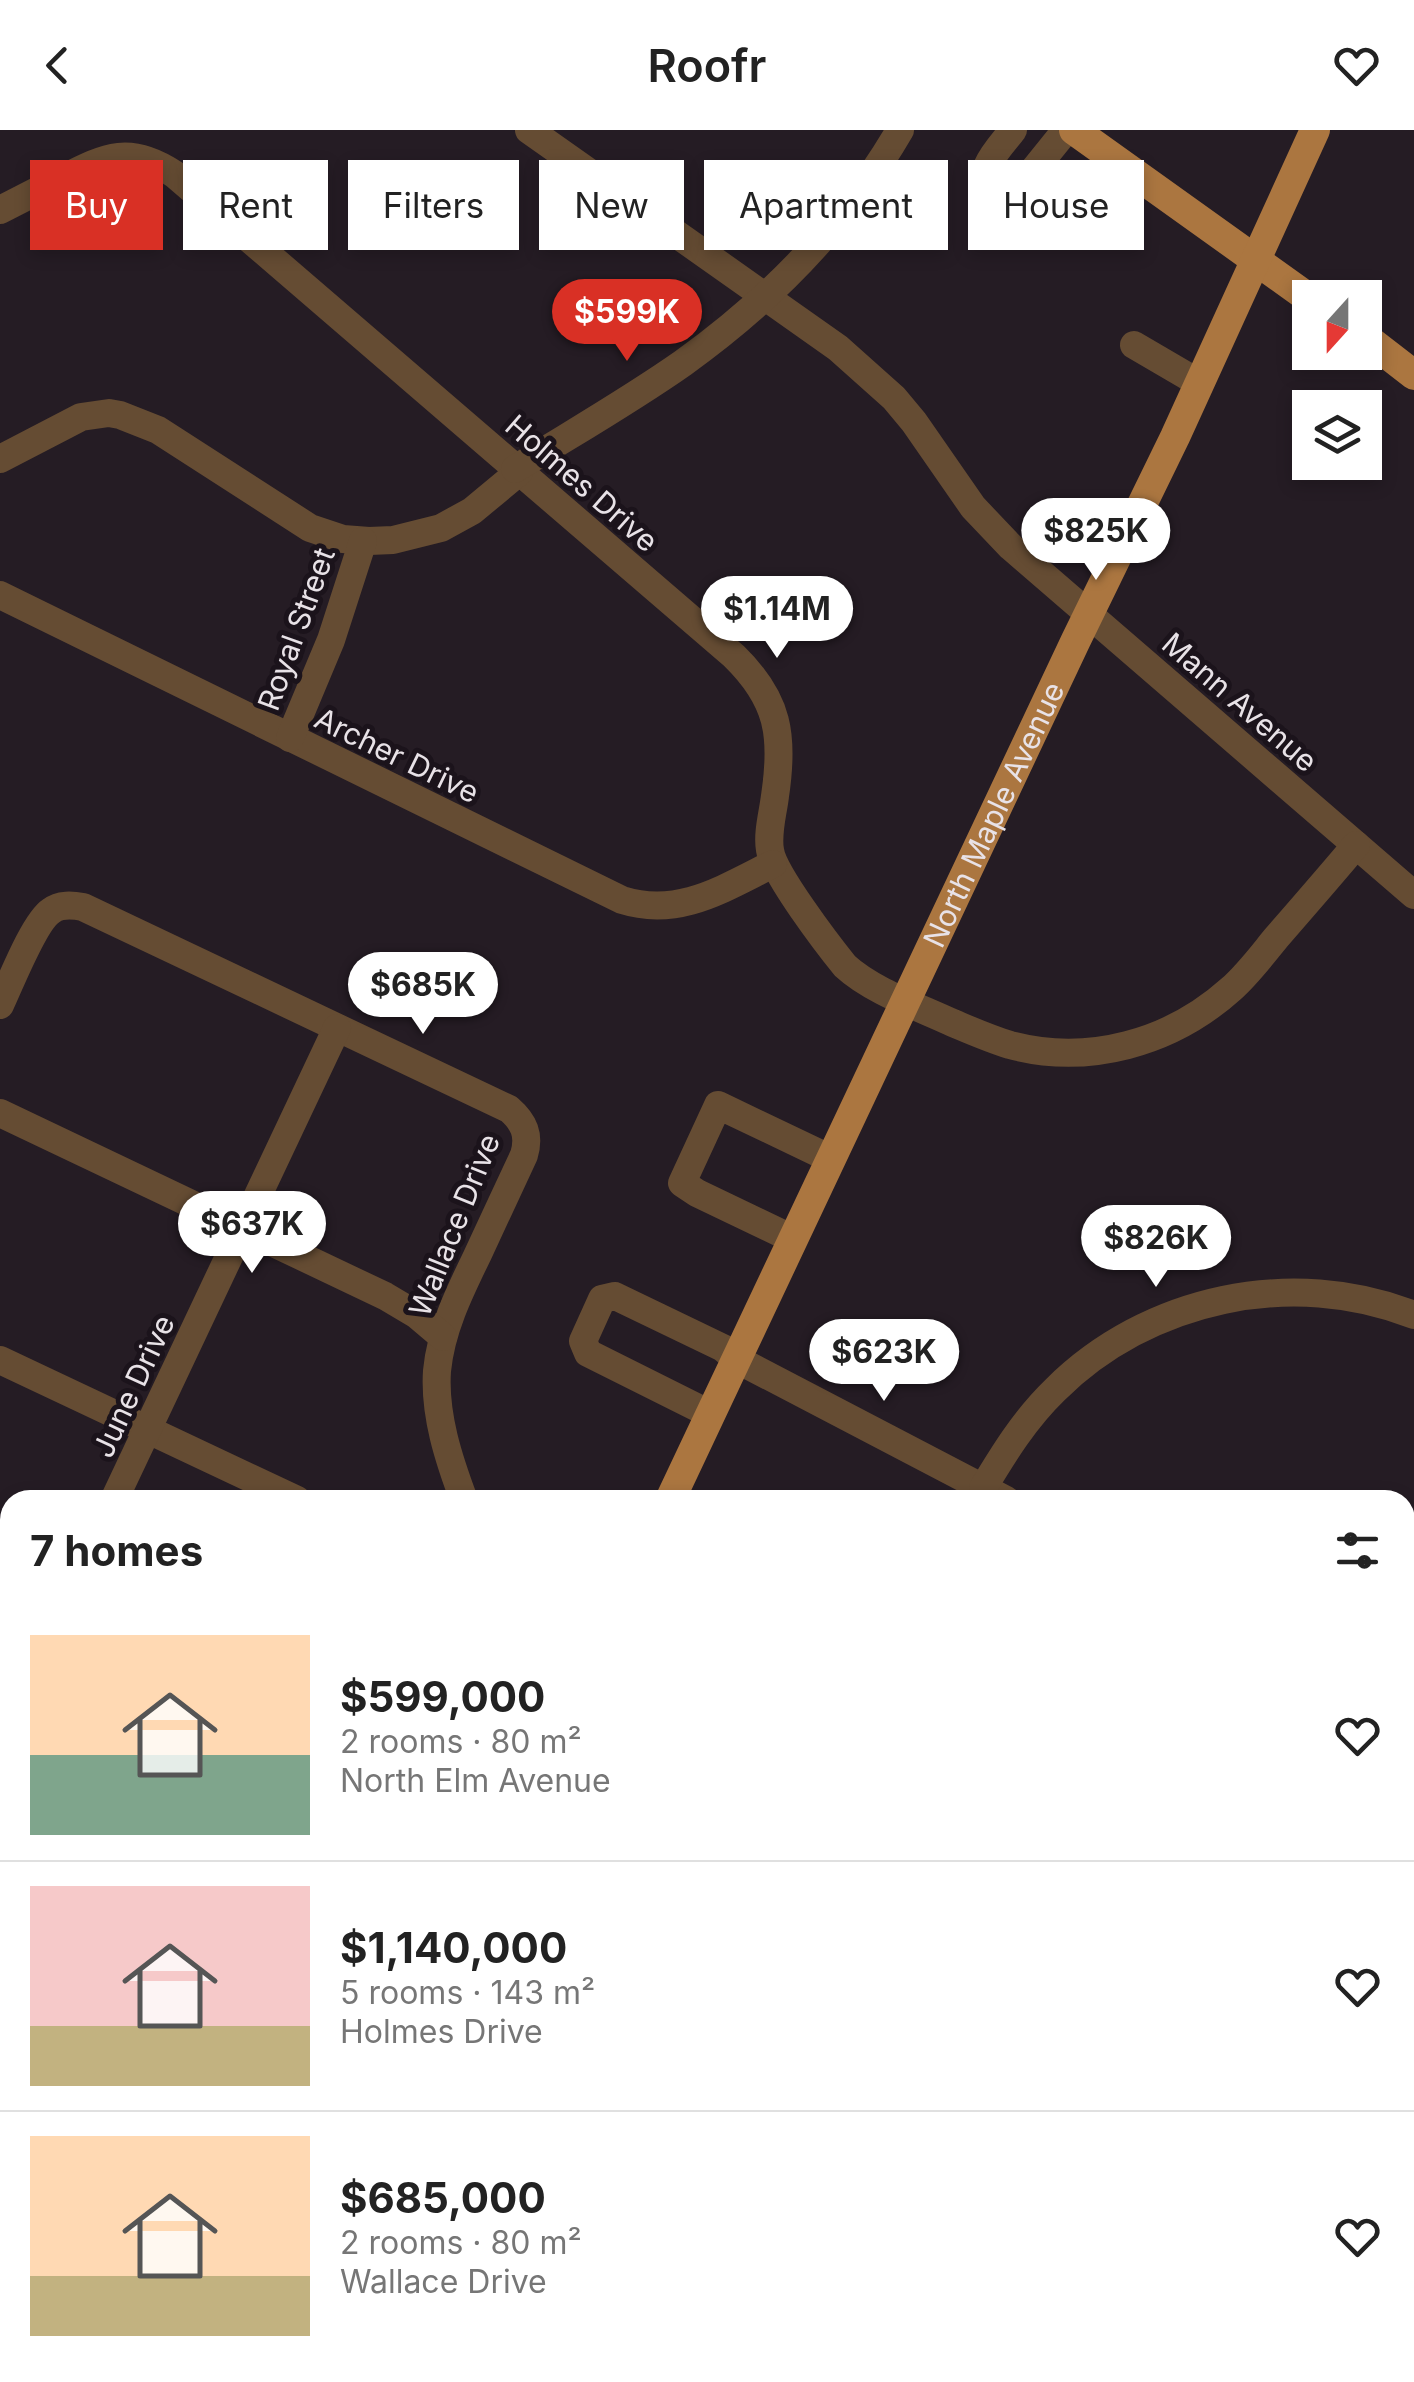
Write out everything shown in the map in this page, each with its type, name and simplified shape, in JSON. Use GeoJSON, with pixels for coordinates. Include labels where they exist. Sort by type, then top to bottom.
{"type":"FeatureCollection","features":[{"type":"Feature","properties":{"kind":"main road"},"geometry":{"type":"LineString","coordinates":[[1074,130],[1292,286]]}},
{"type":"Feature","properties":{"kind":"main road","name":"North Maple Avenue"},"geometry":{"type":"LineString","coordinates":[[675,1490],[1316,130]]}},
{"type":"Feature","properties":{"kind":"main road"},"geometry":{"type":"LineString","coordinates":[[1382,350],[1414,374]]}},
{"type":"Feature","properties":{"kind":"street","name":"Mann Avenue"},"geometry":{"type":"LineString","coordinates":[[529,130],[838,348],[914,422],[956,486],[987,522],[1414,895]]}},
{"type":"Feature","properties":{"kind":"street"},"geometry":{"type":"LineString","coordinates":[[0,458],[81,417],[120,415],[158,430],[310,528],[330,536],[393,540],[441,528],[472,510],[517,470],[681,364],[766,297],[842,216],[900,130]]}},
{"type":"Feature","properties":{"kind":"street"},"geometry":{"type":"LineString","coordinates":[[1013,130],[984,174],[990,190],[999,195],[1016,192],[1066,130]]}},
{"type":"Feature","properties":{"kind":"street","name":"Holmes Drive"},"geometry":{"type":"LineString","coordinates":[[0,210],[101,159],[137,158],[174,174],[734,656],[759,685],[773,713],[780,746],[769,838],[773,864]]}},
{"type":"Feature","properties":{"kind":"street"},"geometry":{"type":"LineString","coordinates":[[1134,345],[1199,383]]}},
{"type":"Feature","properties":{"kind":"street","name":"Royal Street"},"geometry":{"type":"LineString","coordinates":[[290,738],[331,640],[363,541]]}},
{"type":"Feature","properties":{"kind":"street","name":"Archer Drive"},"geometry":{"type":"LineString","coordinates":[[0,595],[632,904],[661,907],[690,903],[773,864]]}},
{"type":"Feature","properties":{"kind":"street"},"geometry":{"type":"LineString","coordinates":[[773,864],[854,974],[905,1002],[987,1038],[1035,1050],[1090,1052],[1146,1040],[1190,1019],[1232,988],[1356,845]]}},
{"type":"Feature","properties":{"kind":"street","name":"Wallace Drive"},"geometry":{"type":"LineString","coordinates":[[0,1005],[41,919],[57,907],[82,907],[510,1109],[519,1118],[526,1131],[524,1155],[457,1298],[437,1370],[442,1430],[461,1490]]}},
{"type":"Feature","properties":{"kind":"street","name":"June Drive"},"geometry":{"type":"LineString","coordinates":[[119,1490],[337,1028]]}},
{"type":"Feature","properties":{"kind":"street"},"geometry":{"type":"LineString","coordinates":[[793,1240],[682,1184],[718,1105],[831,1159]]}},
{"type":"Feature","properties":{"kind":"street"},"geometry":{"type":"LineString","coordinates":[[0,1114],[400,1304],[443,1338]]}},
{"type":"Feature","properties":{"kind":"street"},"geometry":{"type":"LineString","coordinates":[[995,1490],[1005,1450],[1028,1419],[1084,1364],[1149,1324],[1217,1301],[1288,1292],[1365,1300],[1414,1315]]}},
{"type":"Feature","properties":{"kind":"street"},"geometry":{"type":"LineString","coordinates":[[710,1414],[588,1353],[582,1341],[602,1299],[615,1296],[723,1348],[736,1359],[986,1490]]}},
{"type":"Feature","properties":{"kind":"street"},"geometry":{"type":"LineString","coordinates":[[0,1360],[276,1490]]}}]}
